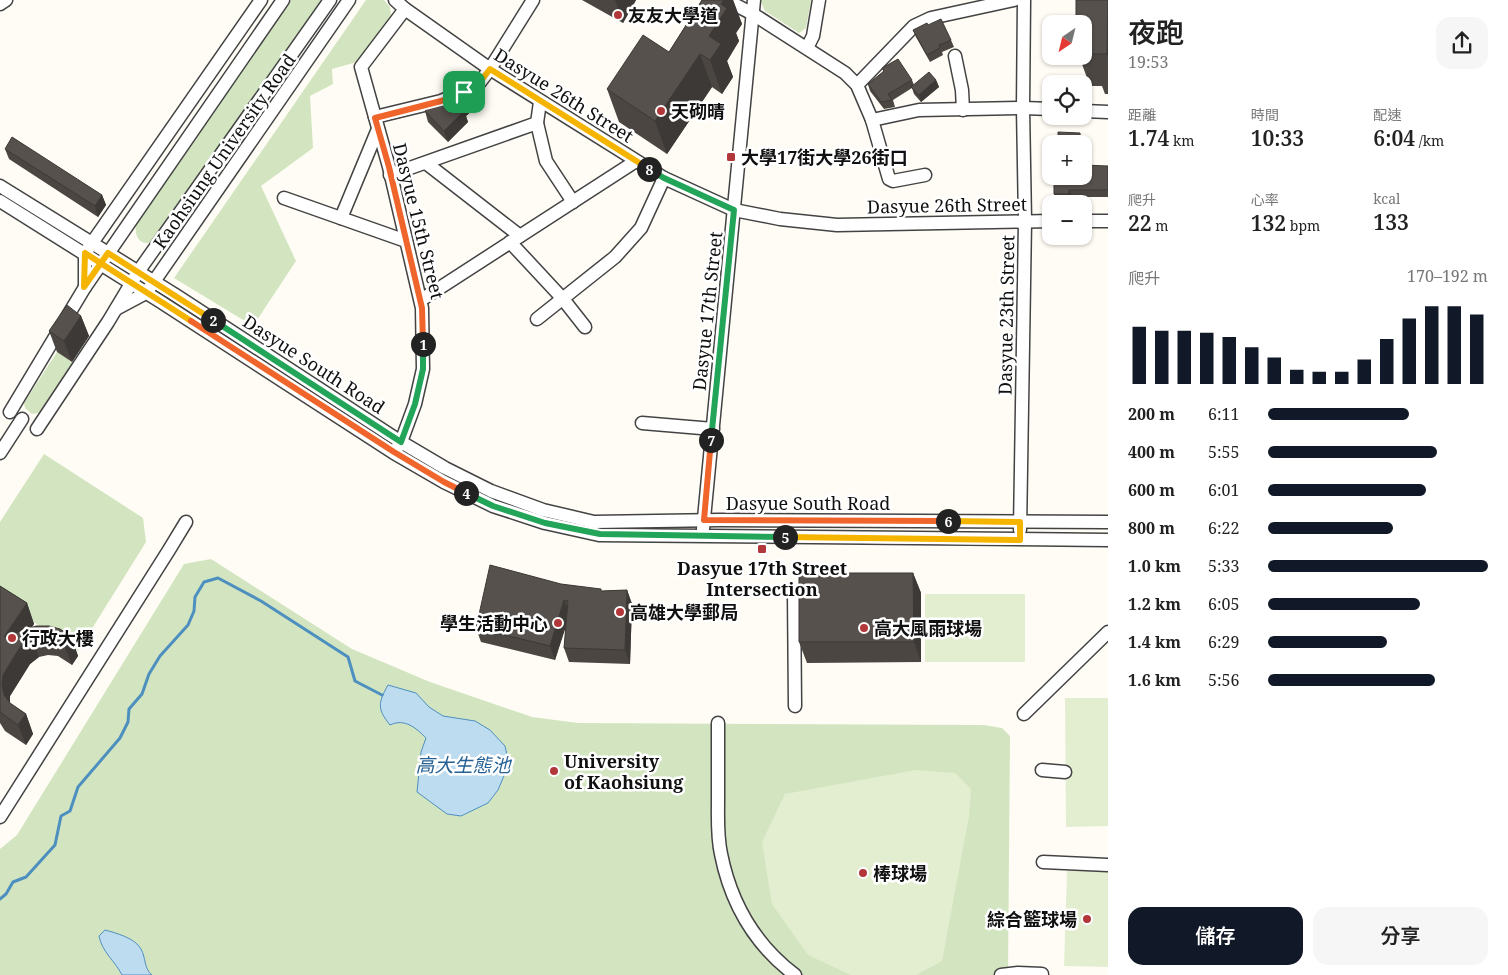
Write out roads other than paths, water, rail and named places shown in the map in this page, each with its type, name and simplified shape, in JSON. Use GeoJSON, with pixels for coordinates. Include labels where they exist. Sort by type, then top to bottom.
{"type":"FeatureCollection","features":[{"type":"Feature","properties":{"kind":"street"},"geometry":{"type":"LineString","coordinates":[[0,4],[6,0]]}},
{"type":"Feature","properties":{"kind":"street"},"geometry":{"type":"LineString","coordinates":[[84,287],[89,248],[261,0]]}},
{"type":"Feature","properties":{"kind":"street","name":"Kaohsiung University Road"},"geometry":{"type":"LineString","coordinates":[[10,412],[84,287],[283,0]]}},
{"type":"Feature","properties":{"kind":"street","name":"Kaohsiung University Road"},"geometry":{"type":"LineString","coordinates":[[37,429],[100,334],[138,272],[330,0]]}},
{"type":"Feature","properties":{"kind":"street","name":"Kaohsiung University Road"},"geometry":{"type":"LineString","coordinates":[[116,309],[146,293],[349,0]]}},
{"type":"Feature","properties":{"kind":"street","name":"Dasyue 26th Street"},"geometry":{"type":"LineString","coordinates":[[395,0],[490,69],[540,102],[664,178],[734,210],[837,225],[1042,221]]}},
{"type":"Feature","properties":{"kind":"street"},"geometry":{"type":"LineString","coordinates":[[341,218],[376,123],[441,101],[477,86],[490,69],[533,0]]}},
{"type":"Feature","properties":{"kind":"street"},"geometry":{"type":"LineString","coordinates":[[726,0],[753,14],[846,73],[857,85],[872,120],[889,179],[893,181],[925,175]]}},
{"type":"Feature","properties":{"kind":"street","name":"Dasyue 17th Street"},"geometry":{"type":"LineString","coordinates":[[702,536],[754,0]]}},
{"type":"Feature","properties":{"kind":"street"},"geometry":{"type":"LineString","coordinates":[[807,48],[813,36],[819,0]]}},
{"type":"Feature","properties":{"kind":"street"},"geometry":{"type":"LineString","coordinates":[[857,85],[914,26],[922,21],[1014,0]]}},
{"type":"Feature","properties":{"kind":"street","name":"Dasyue 23th Street"},"geometry":{"type":"LineString","coordinates":[[1020,540],[1025,221],[1024,0]]}},
{"type":"Feature","properties":{"kind":"street","name":"Dasyue 15th Street"},"geometry":{"type":"LineString","coordinates":[[397,447],[415,404],[423,369],[422,308],[390,175],[361,67],[405,9]]}},
{"type":"Feature","properties":{"kind":"street"},"geometry":{"type":"LineString","coordinates":[[955,56],[962,90],[963,110]]}},
{"type":"Feature","properties":{"kind":"street"},"geometry":{"type":"LineString","coordinates":[[540,102],[536,123],[546,161],[573,202]]}},
{"type":"Feature","properties":{"kind":"street"},"geometry":{"type":"LineString","coordinates":[[872,120],[914,110],[1042,109]]}},
{"type":"Feature","properties":{"kind":"street"},"geometry":{"type":"LineString","coordinates":[[1092,111],[1108,112]]}},
{"type":"Feature","properties":{"kind":"street"},"geometry":{"type":"LineString","coordinates":[[390,175],[536,123]]}},
{"type":"Feature","properties":{"kind":"street"},"geometry":{"type":"LineString","coordinates":[[420,300],[636,161]]}},
{"type":"Feature","properties":{"kind":"street"},"geometry":{"type":"LineString","coordinates":[[426,163],[515,239],[585,327]]}},
{"type":"Feature","properties":{"kind":"street"},"geometry":{"type":"LineString","coordinates":[[537,319],[615,257],[640,228],[664,178]]}},
{"type":"Feature","properties":{"kind":"street","name":"Dasyue South Road"},"geometry":{"type":"LineString","coordinates":[[0,186],[104,258],[131,283],[146,293],[397,447],[445,468],[490,491],[543,510],[594,522],[704,520],[1108,522]]}},
{"type":"Feature","properties":{"kind":"street"},"geometry":{"type":"LineString","coordinates":[[284,198],[406,242]]}},
{"type":"Feature","properties":{"kind":"street","name":"Dasyue South Road"},"geometry":{"type":"LineString","coordinates":[[0,200],[89,248]]}},
{"type":"Feature","properties":{"kind":"street"},"geometry":{"type":"LineString","coordinates":[[1092,221],[1108,221]]}},
{"type":"Feature","properties":{"kind":"street","name":"Dasyue South Road"},"geometry":{"type":"LineString","coordinates":[[104,258],[138,272],[154,282],[397,447],[444,482],[493,506],[545,523],[600,534],[1108,540]]}},
{"type":"Feature","properties":{"kind":"street"},"geometry":{"type":"LineString","coordinates":[[0,453],[22,419]]}},
{"type":"Feature","properties":{"kind":"street"},"geometry":{"type":"LineString","coordinates":[[642,423],[712,429]]}},
{"type":"Feature","properties":{"kind":"street"},"geometry":{"type":"LineString","coordinates":[[0,817],[86,684],[186,522]]}},
{"type":"Feature","properties":{"kind":"street"},"geometry":{"type":"LineString","coordinates":[[794,593],[795,706]]}},
{"type":"Feature","properties":{"kind":"street"},"geometry":{"type":"LineString","coordinates":[[1024,714],[1106,638]]}},
{"type":"Feature","properties":{"kind":"street"},"geometry":{"type":"LineString","coordinates":[[718,723],[718,832],[721,854],[735,900],[747,925],[763,946],[795,975]]}},
{"type":"Feature","properties":{"kind":"street"},"geometry":{"type":"LineString","coordinates":[[1042,770],[1065,772]]}},
{"type":"Feature","properties":{"kind":"street"},"geometry":{"type":"LineString","coordinates":[[1043,862],[1108,865]]}},
{"type":"Feature","properties":{"kind":"street"},"geometry":{"type":"LineString","coordinates":[[1001,975],[1018,973],[1042,974]]}},
{"type":"Feature","properties":{"kind":"water","name":"高大生態池"},"geometry":{"type":"Polygon","coordinates":[[[388,685],[416,693],[429,707],[443,716],[475,721],[490,730],[505,746],[509,764],[498,790],[488,803],[461,816],[447,814],[417,792],[421,752],[426,738],[405,723],[390,725],[383,715],[380,706],[388,685]]]}},
{"type":"Feature","properties":{"kind":"water"},"geometry":{"type":"Polygon","coordinates":[[[105,930],[125,936],[138,945],[143,952],[149,973],[152,975],[122,975],[101,942],[99,936],[105,930]]]}},
{"type":"Feature","properties":{"kind":"waterway"},"geometry":{"type":"LineString","coordinates":[[0,899],[6,894],[13,882],[26,877],[55,845],[61,816],[70,811],[78,787],[120,738],[128,722],[129,709],[142,694],[149,674],[160,656],[188,625],[194,611],[195,597],[204,582],[218,578],[261,601],[348,657],[355,681],[382,695]]}},
{"type":"Feature","properties":{"kind":"place","name":"友友大學道"},"geometry":{"type":"Point","coordinates":[618,15]}},
{"type":"Feature","properties":{"kind":"place","name":"天砌晴"},"geometry":{"type":"Point","coordinates":[661,111]}},
{"type":"Feature","properties":{"kind":"place","name":"大學17街大學26街口"},"geometry":{"type":"Point","coordinates":[731,157]}},
{"type":"Feature","properties":{"kind":"place","name":"Dasyue 17th Street Intersection"},"geometry":{"type":"Point","coordinates":[762,549]}},
{"type":"Feature","properties":{"kind":"place","name":"高雄大學郵局"},"geometry":{"type":"Point","coordinates":[620,612]}},
{"type":"Feature","properties":{"kind":"place","name":"學生活動中心"},"geometry":{"type":"Point","coordinates":[558,623]}},
{"type":"Feature","properties":{"kind":"place","name":"高大風雨球場"},"geometry":{"type":"Point","coordinates":[864,628]}},
{"type":"Feature","properties":{"kind":"place","name":"行政大樓"},"geometry":{"type":"Point","coordinates":[12,638]}},
{"type":"Feature","properties":{"kind":"place","name":"University of Kaohsiung"},"geometry":{"type":"Point","coordinates":[554,771]}},
{"type":"Feature","properties":{"kind":"place","name":"棒球場"},"geometry":{"type":"Point","coordinates":[863,873]}},
{"type":"Feature","properties":{"kind":"place","name":"綜合籃球場"},"geometry":{"type":"Point","coordinates":[1087,919]}}]}
